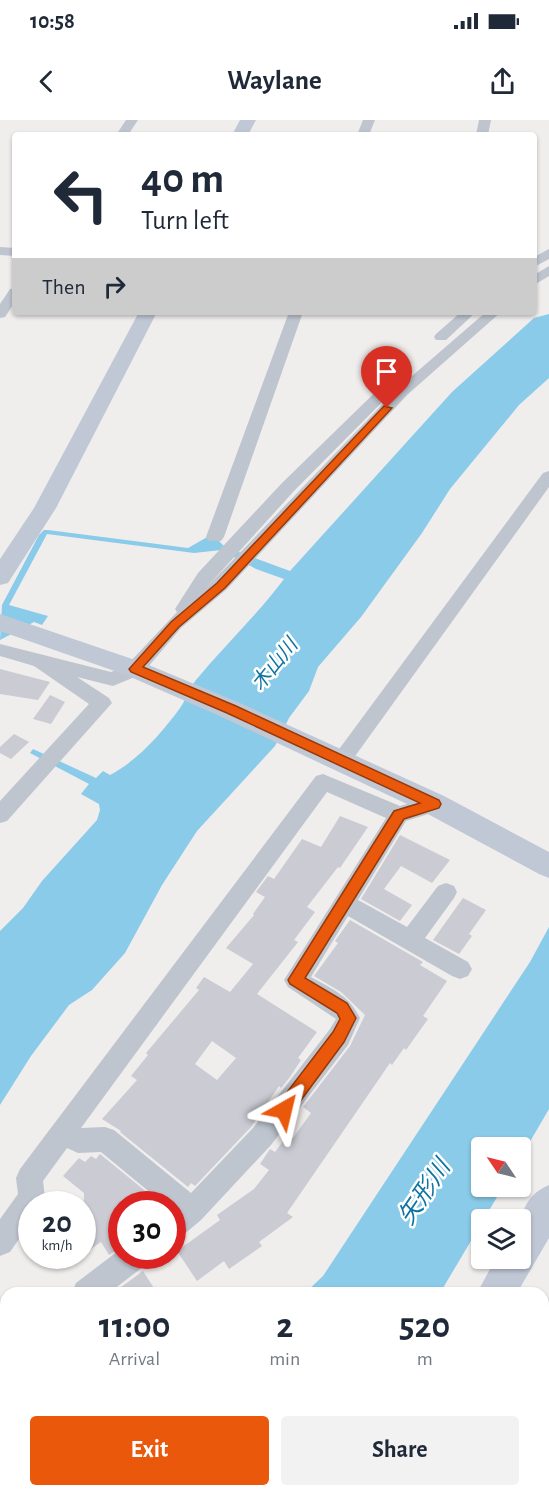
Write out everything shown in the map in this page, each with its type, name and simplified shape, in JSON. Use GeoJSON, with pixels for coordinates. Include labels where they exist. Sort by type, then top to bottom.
{"type":"FeatureCollection","features":[{"type":"Feature","properties":{"kind":"main road"},"geometry":{"type":"LineString","coordinates":[[0,577],[45,508],[146,315]]}},
{"type":"Feature","properties":{"kind":"main road"},"geometry":{"type":"LineString","coordinates":[[0,622],[135,669],[231,710],[434,804],[549,866]]}},
{"type":"Feature","properties":{"kind":"main road"},"geometry":{"type":"LineString","coordinates":[[531,1234],[549,1203]]}},
{"type":"Feature","properties":{"kind":"main road"},"geometry":{"type":"LineString","coordinates":[[500,1287],[510,1269]]}},
{"type":"Feature","properties":{"kind":"street"},"geometry":{"type":"LineString","coordinates":[[0,314],[12,296]]}},
{"type":"Feature","properties":{"kind":"street"},"geometry":{"type":"LineString","coordinates":[[215,537],[295,315]]}},
{"type":"Feature","properties":{"kind":"street"},"geometry":{"type":"LineString","coordinates":[[175,624],[204,577],[288,487],[375,399],[466,315]]}},
{"type":"Feature","properties":{"kind":"street"},"geometry":{"type":"LineString","coordinates":[[0,650],[113,679],[135,669],[175,624],[221,585],[402,392],[491,315]]}},
{"type":"Feature","properties":{"kind":"street"},"geometry":{"type":"LineString","coordinates":[[341,760],[549,476]]}},
{"type":"Feature","properties":{"kind":"street"},"geometry":{"type":"LineString","coordinates":[[0,815],[102,703],[40,661]]}},
{"type":"Feature","properties":{"kind":"street"},"geometry":{"type":"LineString","coordinates":[[0,1242],[32,1197],[29,1178],[323,782],[399,815]]}},
{"type":"Feature","properties":{"kind":"street"},"geometry":{"type":"LineString","coordinates":[[186,1214],[242,1162],[332,1046],[348,1018],[342,1008],[296,980],[399,815],[434,804]]}},
{"type":"Feature","properties":{"kind":"street"},"geometry":{"type":"LineString","coordinates":[[410,941],[446,892]]}},
{"type":"Feature","properties":{"kind":"street"},"geometry":{"type":"LineString","coordinates":[[344,903],[460,969]]}},
{"type":"Feature","properties":{"kind":"street"},"geometry":{"type":"LineString","coordinates":[[63,1131],[78,1141],[105,1139],[156,1191]]}},
{"type":"Feature","properties":{"kind":"street"},"geometry":{"type":"LineString","coordinates":[[94,1287],[117,1269]]}},
{"type":"Feature","properties":{"kind":"water","name":"木山川"},"geometry":{"type":"Polygon","coordinates":[[[549,314],[549,378],[519,405],[450,489],[422,533],[361,617],[318,667],[309,691],[289,718],[275,746],[197,831],[162,885],[125,953],[92,990],[69,1005],[31,1056],[0,1105],[0,931],[23,908],[42,881],[97,820],[100,810],[99,804],[81,794],[89,784],[30,753],[33,749],[96,778],[103,771],[110,775],[120,769],[148,746],[165,727],[182,705],[196,680],[284,579],[256,569],[221,550],[194,553],[47,534],[9,605],[48,616],[42,625],[34,622],[0,640],[2,605],[39,535],[44,530],[48,530],[188,548],[209,536],[215,537],[225,547],[290,571],[452,392],[534,318],[549,314]]]}},
{"type":"Feature","properties":{"kind":"water","name":"矢形川"},"geometry":{"type":"Polygon","coordinates":[[[549,927],[549,1109],[531,1140],[531,1137],[471,1137],[471,1197],[497,1197],[490,1209],[471,1209],[471,1241],[444,1287],[311,1287],[323,1276],[530,962],[549,927]]]}},
{"type":"Feature","properties":{"kind":"building"},"geometry":{"type":"Polygon","coordinates":[[[0,669],[50,682],[38,700],[0,694],[0,669]]]}},
{"type":"Feature","properties":{"kind":"building"},"geometry":{"type":"Polygon","coordinates":[[[50,695],[65,702],[51,724],[33,719],[50,695]]]}},
{"type":"Feature","properties":{"kind":"building"},"geometry":{"type":"Polygon","coordinates":[[[14,734],[29,742],[11,759],[0,753],[0,747],[14,734]]]}},
{"type":"Feature","properties":{"kind":"building"},"geometry":{"type":"Polygon","coordinates":[[[340,816],[368,827],[340,868],[338,867],[307,907],[315,912],[294,940],[298,942],[257,994],[317,1032],[298,1058],[301,1060],[290,1077],[281,1088],[279,1086],[251,1127],[195,1186],[191,1183],[188,1187],[121,1131],[102,1119],[137,1080],[131,1076],[148,1055],[146,1053],[199,990],[196,988],[204,977],[230,992],[253,964],[226,948],[254,915],[265,897],[256,892],[268,876],[274,879],[302,839],[321,847],[340,816]],[[212,1041],[195,1064],[217,1080],[236,1058],[212,1041]]]}},
{"type":"Feature","properties":{"kind":"building"},"geometry":{"type":"Polygon","coordinates":[[[400,835],[450,860],[432,883],[401,866],[384,889],[412,905],[400,921],[361,899],[400,835]]]}},
{"type":"Feature","properties":{"kind":"building"},"geometry":{"type":"Polygon","coordinates":[[[463,898],[486,910],[469,934],[472,936],[459,954],[433,940],[463,898]]]}},
{"type":"Feature","properties":{"kind":"building"},"geometry":{"type":"Polygon","coordinates":[[[350,920],[423,962],[420,965],[447,981],[423,1016],[428,1019],[406,1050],[404,1048],[392,1065],[390,1063],[287,1213],[293,1217],[259,1242],[262,1246],[229,1269],[224,1261],[197,1281],[186,1264],[186,1245],[220,1220],[217,1215],[254,1189],[269,1170],[260,1164],[270,1149],[275,1152],[288,1135],[293,1138],[311,1113],[303,1107],[350,1046],[365,1015],[341,992],[314,976],[338,943],[335,941],[350,920]]]}},
{"type":"Feature","properties":{"kind":"building"},"geometry":{"type":"Polygon","coordinates":[[[100,1154],[145,1191],[108,1191],[108,1253],[101,1242],[96,1245],[96,1191],[82,1191],[63,1176],[79,1158],[85,1162],[91,1156],[96,1159],[100,1154]]]}},
{"type":"Feature","properties":{"kind":"building"},"geometry":{"type":"Polygon","coordinates":[[[143,1271],[153,1287],[121,1287],[143,1271]]]}},
{"type":"Feature","properties":{"kind":"route"},"geometry":{"type":"LineString","coordinates":[[284,1110],[339,1037],[348,1018],[342,1008],[296,980],[399,815],[434,804],[231,710],[135,669],[175,624],[221,585],[387,408]]}}]}
